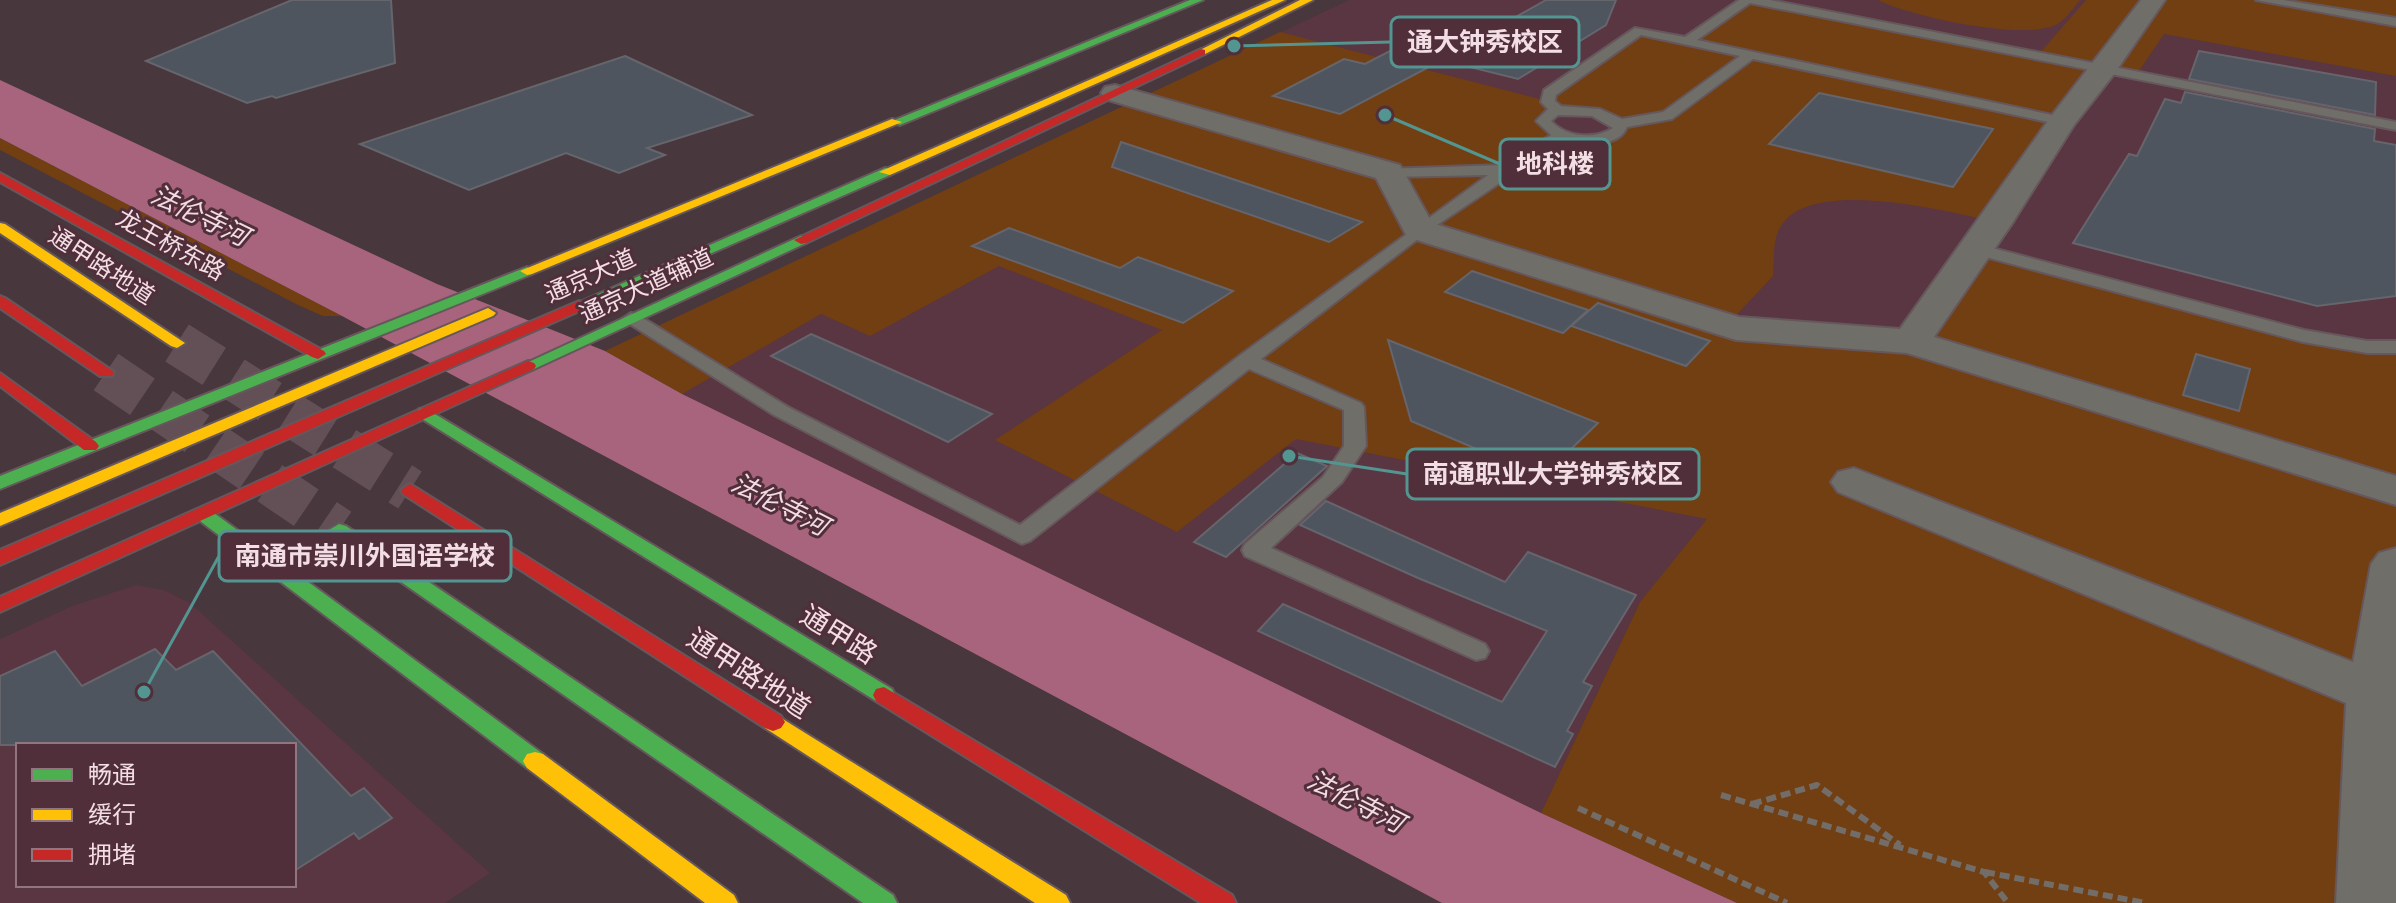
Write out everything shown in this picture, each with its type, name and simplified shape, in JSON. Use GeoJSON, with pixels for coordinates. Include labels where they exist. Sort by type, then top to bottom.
{"type":"FeatureCollection","features":[{"type":"Feature","properties":{"kind":"main road"},"geometry":{"type":"LineString","coordinates":[[0,483],[502,278],[1198,0]]}},
{"type":"Feature","properties":{"kind":"main road"},"geometry":{"type":"LineString","coordinates":[[1162,32],[1217,0]]}},
{"type":"Feature","properties":{"kind":"main road"},"geometry":{"type":"LineString","coordinates":[[900,141],[1239,0]]}},
{"type":"Feature","properties":{"kind":"main road"},"geometry":{"type":"LineString","coordinates":[[1199,37],[1280,0]]}},
{"type":"Feature","properties":{"kind":"main road"},"geometry":{"type":"LineString","coordinates":[[1199,37],[1294,0]]}},
{"type":"Feature","properties":{"kind":"main road","name":"通京大道辅道"},"geometry":{"type":"LineString","coordinates":[[0,605],[631,319],[1308,0]]}},
{"type":"Feature","properties":{"kind":"main road","name":"通京大道"},"geometry":{"type":"LineString","coordinates":[[0,558],[1199,37]]}},
{"type":"Feature","properties":{"kind":"main road","name":"龙王桥东路"},"geometry":{"type":"LineString","coordinates":[[0,177],[318,354]]}},
{"type":"Feature","properties":{"kind":"main road","name":"通甲路地道"},"geometry":{"type":"LineString","coordinates":[[0,227],[177,343]]}},
{"type":"Feature","properties":{"kind":"main road"},"geometry":{"type":"LineString","coordinates":[[0,301],[106,372]]}},
{"type":"Feature","properties":{"kind":"main road"},"geometry":{"type":"LineString","coordinates":[[0,520],[505,305]]}},
{"type":"Feature","properties":{"kind":"main road"},"geometry":{"type":"LineString","coordinates":[[0,378],[90,446]]}},
{"type":"Feature","properties":{"kind":"main road","name":"通甲路"},"geometry":{"type":"LineString","coordinates":[[425,413],[1223,903]]}},
{"type":"Feature","properties":{"kind":"main road","name":"通甲路地道"},"geometry":{"type":"LineString","coordinates":[[410,490],[1057,903]]}},
{"type":"Feature","properties":{"kind":"main road"},"geometry":{"type":"LineString","coordinates":[[203,514],[725,903]]}},
{"type":"Feature","properties":{"kind":"main road"},"geometry":{"type":"LineString","coordinates":[[339,530],[884,903]]}},
{"type":"Feature","properties":{"kind":"street"},"geometry":{"type":"LineString","coordinates":[[1911,342],[2062,121],[2105,68],[2153,0]]}},
{"type":"Feature","properties":{"kind":"street"},"geometry":{"type":"LineString","coordinates":[[1115,93],[1389,172],[1419,230],[1736,328],[1911,342],[2396,491]]}},
{"type":"Feature","properties":{"kind":"street"},"geometry":{"type":"LineString","coordinates":[[1854,482],[2385,697]]}},
{"type":"Feature","properties":{"kind":"street"},"geometry":{"type":"LineString","coordinates":[[2368,903],[2396,564]]}},
{"type":"Feature","properties":{"kind":"lane"},"geometry":{"type":"LineString","coordinates":[[1687,41],[1750,0],[2396,126]]}},
{"type":"Feature","properties":{"kind":"lane"},"geometry":{"type":"LineString","coordinates":[[2262,0],[2396,22]]}},
{"type":"Feature","properties":{"kind":"lane"},"geometry":{"type":"LineString","coordinates":[[1558,111],[1548,102],[1549,93],[1639,31],[2062,121]]}},
{"type":"Feature","properties":{"kind":"lane"},"geometry":{"type":"LineString","coordinates":[[1619,124],[1617,133],[1600,138],[1562,135],[1545,126],[1543,121],[1544,117],[1558,111],[1594,112],[1619,124],[1667,116],[1751,54]]}},
{"type":"Feature","properties":{"kind":"lane"},"geometry":{"type":"LineString","coordinates":[[631,319],[781,411],[1022,536],[1246,360],[1419,230],[1502,170],[1562,135]]}},
{"type":"Feature","properties":{"kind":"lane"},"geometry":{"type":"LineString","coordinates":[[1389,172],[1502,170]]}},
{"type":"Feature","properties":{"kind":"lane"},"geometry":{"type":"LineString","coordinates":[[1977,249],[2303,336],[2367,347],[2396,347]]}},
{"type":"Feature","properties":{"kind":"lane"},"geometry":{"type":"LineString","coordinates":[[1246,360],[1354,407],[1355,446],[1331,482],[1254,550],[1476,651]]}},
{"type":"Feature","properties":{"kind":"path"},"geometry":{"type":"LineString","coordinates":[[1752,804],[1817,785],[1907,850]]}},
{"type":"Feature","properties":{"kind":"path"},"geometry":{"type":"LineString","coordinates":[[1721,795],[1984,872],[2145,903]]}},
{"type":"Feature","properties":{"kind":"path"},"geometry":{"type":"LineString","coordinates":[[1578,808],[1787,903]]}},
{"type":"Feature","properties":{"kind":"path"},"geometry":{"type":"LineString","coordinates":[[1984,872],[2008,903]]}},
{"type":"Feature","properties":{"kind":"shaded area"},"geometry":{"type":"Polygon","coordinates":[[[1349,0],[2396,0],[2396,599],[1640,602],[1541,813],[682,394],[605,351],[1349,0]]]}},
{"type":"Feature","properties":{"kind":"shaded area"},"geometry":{"type":"Polygon","coordinates":[[[1747,0],[2038,55],[2086,0],[2396,0],[2396,76],[2164,34],[2137,74],[2105,69],[1996,222],[1916,206],[1852,200],[1824,202],[1800,210],[1779,229],[1773,276],[1727,325],[1911,342],[1977,249],[2303,336],[2396,347],[2396,903],[1737,903],[1541,813],[1640,602],[1707,519],[1296,439],[1177,532],[995,440],[1162,330],[999,266],[870,336],[821,314],[682,394],[605,351],[1280,32],[1547,101],[1639,31],[1687,41],[1747,0]],[[1569,110],[1543,121],[1574,137],[1617,133],[1614,119],[1569,110]]]}},
{"type":"Feature","properties":{"kind":"shaded area"},"geometry":{"type":"Polygon","coordinates":[[[1878,0],[2080,0],[2059,23],[2022,30],[1941,20],[1878,0]]]}},
{"type":"Feature","properties":{"kind":"shaded area"},"geometry":{"type":"Polygon","coordinates":[[[0,138],[342,316],[323,316],[298,305],[0,150],[0,138]]]}},
{"type":"Feature","properties":{"kind":"shaded area"},"geometry":{"type":"Polygon","coordinates":[[[136,585],[164,590],[190,603],[490,873],[445,903],[0,903],[0,639],[72,606],[136,585]]]}},
{"type":"Feature","properties":{"kind":"water","name":"法伦寺河"},"geometry":{"type":"Polygon","coordinates":[[[0,80],[437,284],[605,351],[682,394],[1541,813],[1737,903],[1442,903],[342,316],[0,138],[0,80]]]}},
{"type":"Feature","properties":{"kind":"building"},"geometry":{"type":"Polygon","coordinates":[[[292,0],[391,0],[395,63],[276,98],[272,96],[247,103],[146,61],[292,0]]]}},
{"type":"Feature","properties":{"kind":"building"},"geometry":{"type":"Polygon","coordinates":[[[1546,0],[1616,0],[1606,25],[1518,79],[1442,60],[1340,114],[1273,96],[1344,59],[1365,64],[1415,38],[1460,48],[1546,0]]]}},
{"type":"Feature","properties":{"kind":"building"},"geometry":{"type":"Polygon","coordinates":[[[2199,51],[2376,82],[2375,115],[2189,79],[2199,51]]]}},
{"type":"Feature","properties":{"kind":"building"},"geometry":{"type":"Polygon","coordinates":[[[625,56],[752,115],[647,148],[665,155],[619,173],[566,153],[469,190],[360,144],[625,56]]]}},
{"type":"Feature","properties":{"kind":"building"},"geometry":{"type":"Polygon","coordinates":[[[2185,92],[2375,129],[2374,141],[2396,145],[2396,296],[2317,306],[2073,243],[2129,154],[2137,156],[2165,99],[2181,103],[2185,92]]]}},
{"type":"Feature","properties":{"kind":"building"},"geometry":{"type":"Polygon","coordinates":[[[1819,93],[1993,129],[1953,187],[1769,144],[1819,93]]]}},
{"type":"Feature","properties":{"kind":"building"},"geometry":{"type":"Polygon","coordinates":[[[1121,142],[1362,222],[1329,242],[1112,167],[1121,142]]]}},
{"type":"Feature","properties":{"kind":"building"},"geometry":{"type":"Polygon","coordinates":[[[1009,228],[1120,268],[1138,257],[1233,291],[1183,323],[972,246],[1009,228]]]}},
{"type":"Feature","properties":{"kind":"building"},"geometry":{"type":"Polygon","coordinates":[[[1472,271],[1588,310],[1563,333],[1445,292],[1472,271]]]}},
{"type":"Feature","properties":{"kind":"building"},"geometry":{"type":"Polygon","coordinates":[[[1598,303],[1710,341],[1686,366],[1571,326],[1598,303]]]}},
{"type":"Feature","properties":{"kind":"building"},"geometry":{"type":"Polygon","coordinates":[[[811,334],[992,414],[948,442],[771,356],[811,334]]]}},
{"type":"Feature","properties":{"kind":"building"},"geometry":{"type":"Polygon","coordinates":[[[1388,340],[1598,423],[1542,477],[1411,421],[1388,340]]]}},
{"type":"Feature","properties":{"kind":"building"},"geometry":{"type":"Polygon","coordinates":[[[2196,354],[2250,369],[2239,411],[2183,395],[2196,354]]]}},
{"type":"Feature","properties":{"kind":"building"},"geometry":{"type":"Polygon","coordinates":[[[1297,453],[1327,466],[1226,557],[1194,542],[1297,453]]]}},
{"type":"Feature","properties":{"kind":"building"},"geometry":{"type":"Polygon","coordinates":[[[1326,501],[1505,582],[1528,552],[1636,595],[1583,682],[1592,686],[1567,731],[1573,734],[1555,767],[1258,631],[1283,604],[1502,702],[1547,631],[1300,525],[1326,501]]]}},
{"type":"Feature","properties":{"kind":"building"},"geometry":{"type":"Polygon","coordinates":[[[155,649],[176,670],[213,651],[351,796],[364,788],[392,818],[359,839],[354,833],[296,870],[296,743],[0,745],[0,676],[55,651],[82,686],[155,649]]]}},
{"type":"Feature","properties":{"kind":"tunnel"},"geometry":{"type":"LineString","coordinates":[[177,343],[410,490]]}},
{"type":"Feature","properties":{"kind":"tunnel"},"geometry":{"type":"LineString","coordinates":[[106,372],[339,530]]}},
{"type":"Feature","properties":{"kind":"traffic: fast"},"geometry":{"type":"LineString","coordinates":[[896,122],[1198,0]]}},
{"type":"Feature","properties":{"kind":"traffic: fast"},"geometry":{"type":"LineString","coordinates":[[579,306],[885,172]]}},
{"type":"Feature","properties":{"kind":"traffic: fast"},"geometry":{"type":"LineString","coordinates":[[528,366],[801,240]]}},
{"type":"Feature","properties":{"kind":"traffic: fast"},"geometry":{"type":"LineString","coordinates":[[0,483],[527,271]]}},
{"type":"Feature","properties":{"kind":"traffic: fast"},"geometry":{"type":"LineString","coordinates":[[425,413],[884,695]]}},
{"type":"Feature","properties":{"kind":"traffic: fast"},"geometry":{"type":"LineString","coordinates":[[203,514],[535,761]]}},
{"type":"Feature","properties":{"kind":"traffic: fast"},"geometry":{"type":"LineString","coordinates":[[339,530],[884,903]]}},
{"type":"Feature","properties":{"kind":"traffic: slow"},"geometry":{"type":"LineString","coordinates":[[885,172],[1280,0]]}},
{"type":"Feature","properties":{"kind":"traffic: slow"},"geometry":{"type":"LineString","coordinates":[[1201,52],[1308,0]]}},
{"type":"Feature","properties":{"kind":"traffic: slow"},"geometry":{"type":"LineString","coordinates":[[527,271],[896,122]]}},
{"type":"Feature","properties":{"kind":"traffic: slow"},"geometry":{"type":"LineString","coordinates":[[0,227],[177,343]]}},
{"type":"Feature","properties":{"kind":"traffic: slow"},"geometry":{"type":"LineString","coordinates":[[0,520],[488,313]]}},
{"type":"Feature","properties":{"kind":"traffic: slow"},"geometry":{"type":"LineString","coordinates":[[773,722],[1057,903]]}},
{"type":"Feature","properties":{"kind":"traffic: slow"},"geometry":{"type":"LineString","coordinates":[[535,761],[725,903]]}},
{"type":"Feature","properties":{"kind":"traffic: jam"},"geometry":{"type":"LineString","coordinates":[[801,240],[1201,52]]}},
{"type":"Feature","properties":{"kind":"traffic: jam"},"geometry":{"type":"LineString","coordinates":[[0,177],[318,354]]}},
{"type":"Feature","properties":{"kind":"traffic: jam"},"geometry":{"type":"LineString","coordinates":[[0,301],[106,372]]}},
{"type":"Feature","properties":{"kind":"traffic: jam"},"geometry":{"type":"LineString","coordinates":[[0,558],[579,306]]}},
{"type":"Feature","properties":{"kind":"traffic: jam"},"geometry":{"type":"LineString","coordinates":[[0,605],[528,366]]}},
{"type":"Feature","properties":{"kind":"traffic: jam"},"geometry":{"type":"LineString","coordinates":[[0,378],[90,446]]}},
{"type":"Feature","properties":{"kind":"traffic: jam"},"geometry":{"type":"LineString","coordinates":[[410,490],[773,722]]}},
{"type":"Feature","properties":{"kind":"traffic: jam"},"geometry":{"type":"LineString","coordinates":[[884,695],[1223,903]]}},
{"type":"Feature","properties":{"kind":"place","name":"通大钟秀校区"},"geometry":{"type":"Point","coordinates":[1234,46]}},
{"type":"Feature","properties":{"kind":"place","name":"地科楼"},"geometry":{"type":"Point","coordinates":[1385,115]}},
{"type":"Feature","properties":{"kind":"place","name":"南通职业大学钟秀校区"},"geometry":{"type":"Point","coordinates":[1289,456]}},
{"type":"Feature","properties":{"kind":"place","name":"南通市崇川外国语学校"},"geometry":{"type":"Point","coordinates":[144,692]}}]}
